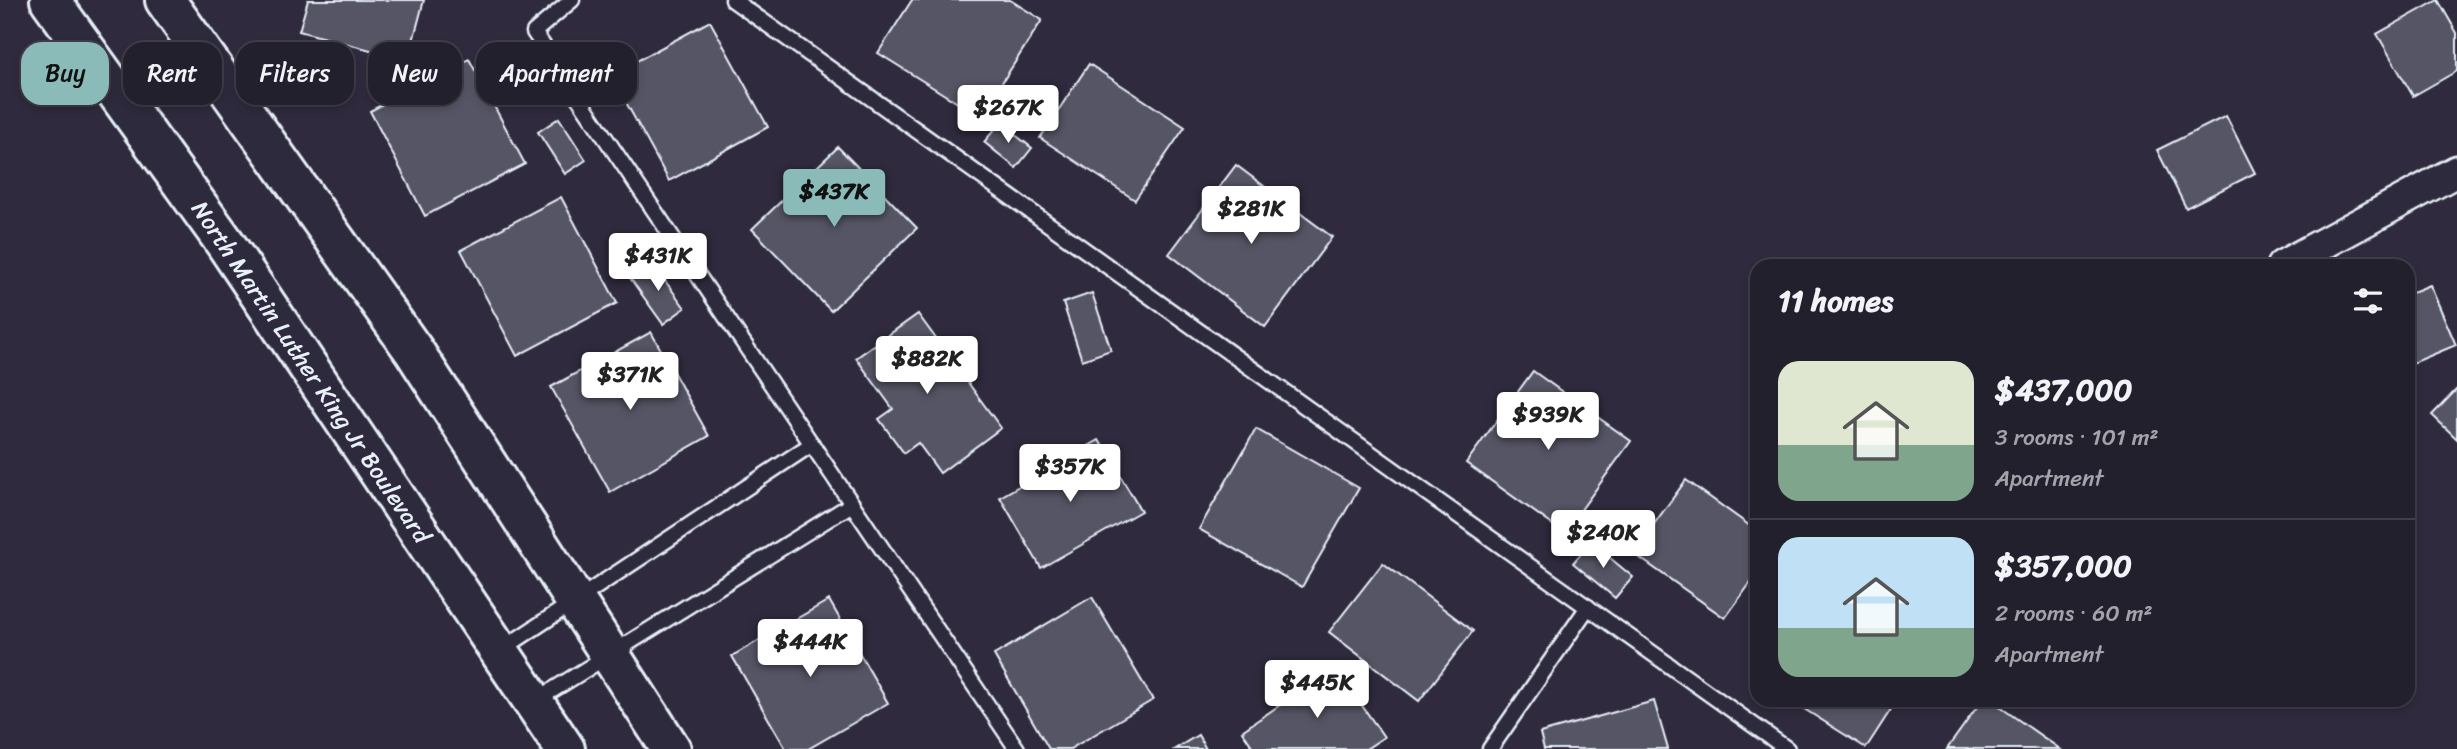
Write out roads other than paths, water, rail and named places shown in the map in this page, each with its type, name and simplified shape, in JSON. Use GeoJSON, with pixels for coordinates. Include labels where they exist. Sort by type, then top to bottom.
{"type":"FeatureCollection","features":[{"type":"Feature","properties":{"kind":"main road","name":"North Martin Luther King Jr Boulevard"},"geometry":{"type":"LineString","coordinates":[[50,0],[225,243],[565,749]]}},
{"type":"Feature","properties":{"kind":"main road"},"geometry":{"type":"LineString","coordinates":[[166,0],[414,351],[671,749]]}},
{"type":"Feature","properties":{"kind":"street"},"geometry":{"type":"LineString","coordinates":[[2295,259],[2457,172]]}},
{"type":"Feature","properties":{"kind":"lane"},"geometry":{"type":"LineString","coordinates":[[572,0],[534,32],[1017,749]]}},
{"type":"Feature","properties":{"kind":"lane"},"geometry":{"type":"LineString","coordinates":[[733,0],[1787,749]]}},
{"type":"Feature","properties":{"kind":"lane"},"geometry":{"type":"LineString","coordinates":[[499,651],[812,444]]}},
{"type":"Feature","properties":{"kind":"lane"},"geometry":{"type":"LineString","coordinates":[[534,702],[852,504]]}},
{"type":"Feature","properties":{"kind":"lane"},"geometry":{"type":"LineString","coordinates":[[1490,749],[1588,607]]}}]}
